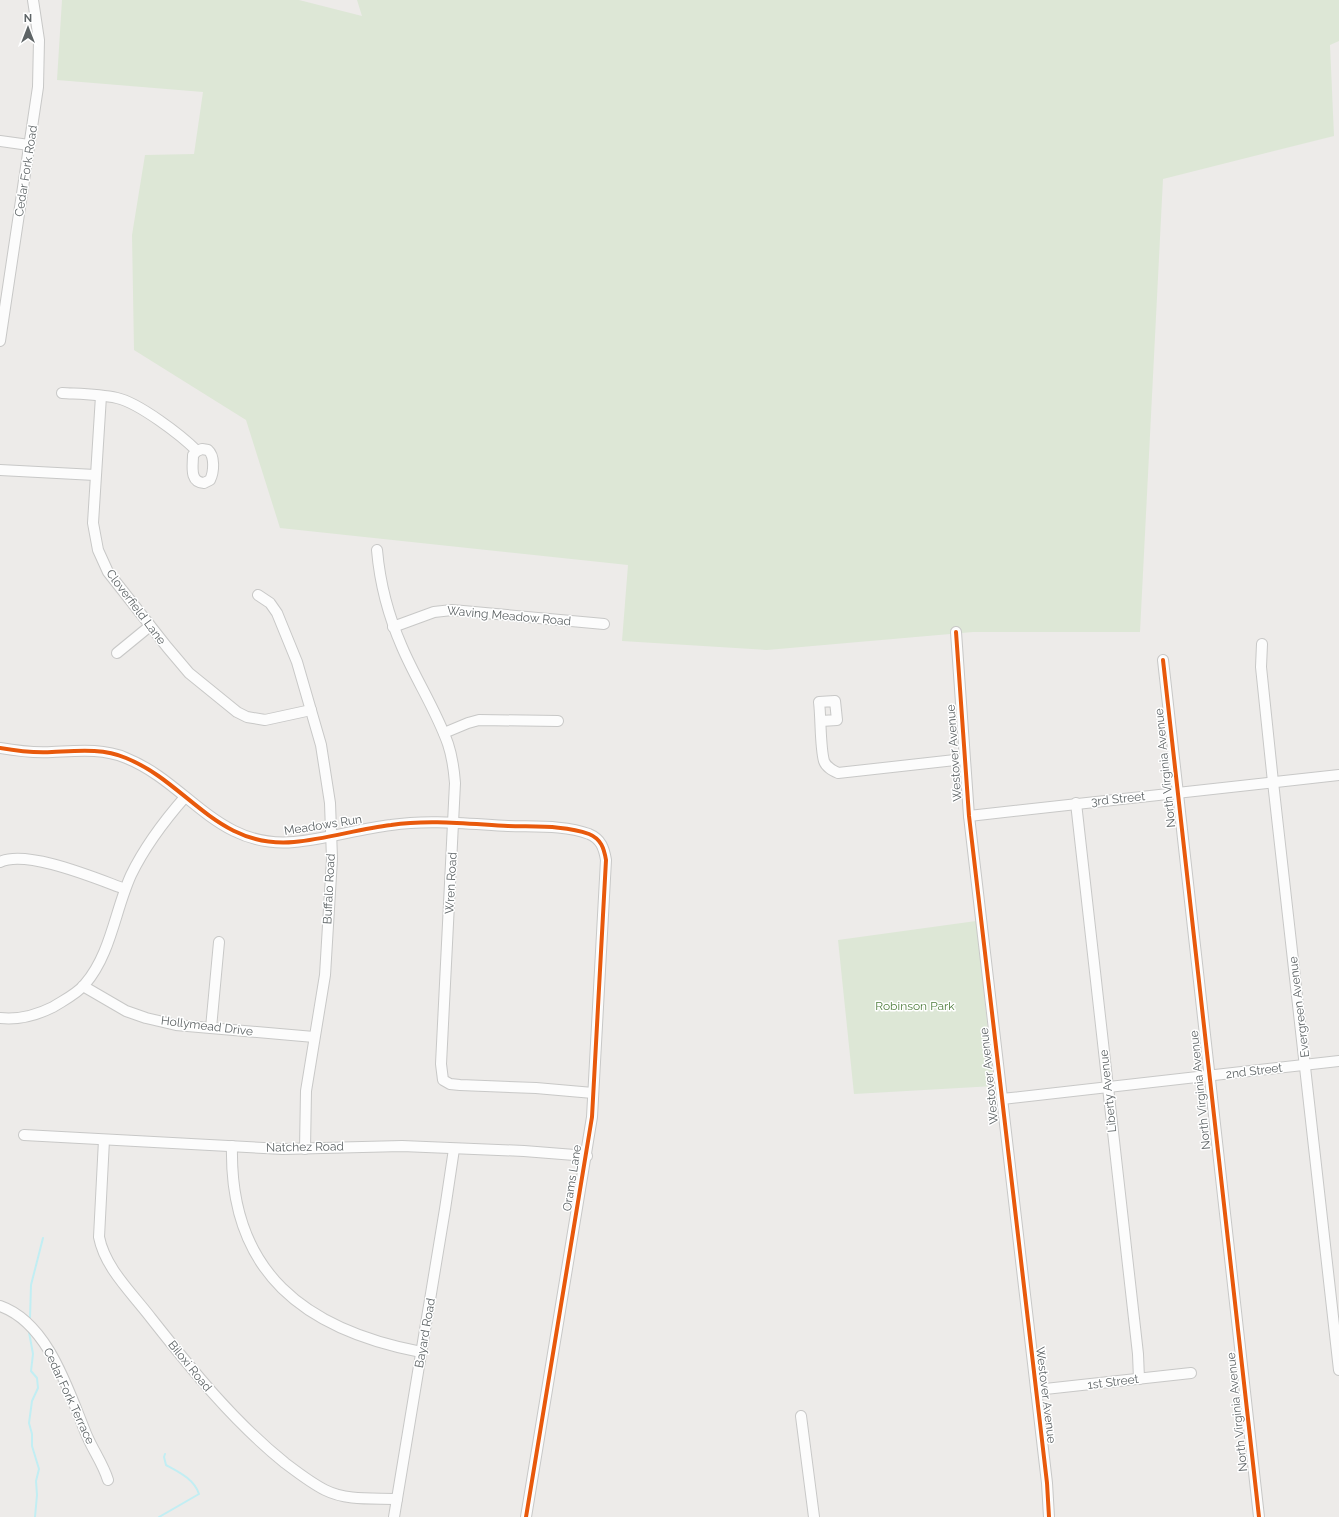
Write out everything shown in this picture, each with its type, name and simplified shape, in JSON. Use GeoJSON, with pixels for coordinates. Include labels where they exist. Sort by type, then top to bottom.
{"type":"FeatureCollection","features":[{"type":"Feature","properties":{"kind":"street","name":"Cedar Fork Road"},"geometry":{"type":"LineString","coordinates":[[0,341],[39,76],[39,40],[33,0]]}},
{"type":"Feature","properties":{"kind":"street"},"geometry":{"type":"LineString","coordinates":[[0,141],[30,145]]}},
{"type":"Feature","properties":{"kind":"street"},"geometry":{"type":"LineString","coordinates":[[62,393],[118,398],[134,405],[186,440],[197,451]]}},
{"type":"Feature","properties":{"kind":"street","name":"Cloverfield Lane"},"geometry":{"type":"LineString","coordinates":[[101,396],[93,523],[98,550],[108,572],[189,673],[237,712],[247,717],[265,720],[311,710]]}},
{"type":"Feature","properties":{"kind":"street"},"geometry":{"type":"LineString","coordinates":[[0,470],[95,476]]}},
{"type":"Feature","properties":{"kind":"street","name":"Wren Road"},"geometry":{"type":"LineString","coordinates":[[377,550],[383,595],[393,627],[444,733],[453,763],[455,783],[454,824],[441,1064],[443,1080],[450,1084],[460,1085],[536,1088],[593,1094]]}},
{"type":"Feature","properties":{"kind":"street","name":"Buffalo Road"},"geometry":{"type":"LineString","coordinates":[[258,595],[270,603],[285,631],[311,710],[325,769],[330,803],[331,867],[325,975],[306,1091],[305,1149]]}},
{"type":"Feature","properties":{"kind":"street","name":"Waving Meadow Road"},"geometry":{"type":"LineString","coordinates":[[393,627],[434,612],[452,610],[604,624]]}},
{"type":"Feature","properties":{"kind":"street"},"geometry":{"type":"LineString","coordinates":[[117,653],[150,626]]}},
{"type":"Feature","properties":{"kind":"street","name":"Westover Avenue"},"geometry":{"type":"LineString","coordinates":[[956,632],[969,816],[1036,1390],[1049,1517]]}},
{"type":"Feature","properties":{"kind":"street","name":"Evergreen Avenue"},"geometry":{"type":"LineString","coordinates":[[1262,644],[1261,667],[1273,782],[1339,1370]]}},
{"type":"Feature","properties":{"kind":"street","name":"North Virginia Avenue"},"geometry":{"type":"LineString","coordinates":[[1163,660],[1259,1517]]}},
{"type":"Feature","properties":{"kind":"street"},"geometry":{"type":"LineString","coordinates":[[444,733],[479,720],[558,721]]}},
{"type":"Feature","properties":{"kind":"street"},"geometry":{"type":"LineString","coordinates":[[821,721],[824,761],[830,770],[838,773],[964,758]]}},
{"type":"Feature","properties":{"kind":"street","name":"Meadows Run"},"geometry":{"type":"LineString","coordinates":[[0,748],[19,751],[51,752],[80,750],[106,753],[126,758],[157,775],[220,824],[240,834],[259,840],[293,842],[391,825],[412,823],[558,828],[589,834],[600,841]]}},
{"type":"Feature","properties":{"kind":"street","name":"3rd Street"},"geometry":{"type":"LineString","coordinates":[[969,816],[1339,775]]}},
{"type":"Feature","properties":{"kind":"street"},"geometry":{"type":"LineString","coordinates":[[0,1018],[26,1017],[46,1010],[68,998],[84,986],[102,956],[125,889],[148,843],[184,797]]}},
{"type":"Feature","properties":{"kind":"street","name":"Liberty Avenue"},"geometry":{"type":"LineString","coordinates":[[1076,804],[1138,1354],[1139,1378]]}},
{"type":"Feature","properties":{"kind":"street","name":"Orams Lane"},"geometry":{"type":"LineString","coordinates":[[526,1517],[587,1156],[593,1094],[606,860],[605,850],[600,841]]}},
{"type":"Feature","properties":{"kind":"street"},"geometry":{"type":"LineString","coordinates":[[0,862],[16,858],[47,864],[76,871],[125,889]]}},
{"type":"Feature","properties":{"kind":"street"},"geometry":{"type":"LineString","coordinates":[[211,1028],[219,942]]}},
{"type":"Feature","properties":{"kind":"street","name":"Hollymead Drive"},"geometry":{"type":"LineString","coordinates":[[84,986],[126,1012],[176,1025],[314,1037]]}},
{"type":"Feature","properties":{"kind":"street","name":"2nd Street"},"geometry":{"type":"LineString","coordinates":[[1002,1099],[1339,1061]]}},
{"type":"Feature","properties":{"kind":"street","name":"Natchez Road"},"geometry":{"type":"LineString","coordinates":[[24,1135],[305,1149],[374,1146],[524,1151],[587,1156]]}},
{"type":"Feature","properties":{"kind":"street","name":"Biloxi Road"},"geometry":{"type":"LineString","coordinates":[[104,1140],[99,1237],[101,1248],[117,1276],[176,1350],[231,1415],[271,1452],[314,1484],[342,1496],[397,1499]]}},
{"type":"Feature","properties":{"kind":"street"},"geometry":{"type":"LineString","coordinates":[[232,1146],[233,1184],[238,1216],[250,1243],[276,1282],[307,1309],[336,1325],[384,1343],[421,1352]]}},
{"type":"Feature","properties":{"kind":"street","name":"Bayard Road"},"geometry":{"type":"LineString","coordinates":[[394,1517],[446,1209],[454,1148]]}},
{"type":"Feature","properties":{"kind":"street","name":"Cedar Fork Terrace"},"geometry":{"type":"LineString","coordinates":[[0,1306],[18,1316],[33,1328],[51,1354],[90,1443],[103,1464],[108,1480]]}},
{"type":"Feature","properties":{"kind":"street","name":"1st Street"},"geometry":{"type":"LineString","coordinates":[[1036,1390],[1190,1373]]}},
{"type":"Feature","properties":{"kind":"street"},"geometry":{"type":"LineString","coordinates":[[801,1416],[814,1517]]}},
{"type":"Feature","properties":{"kind":"green space"},"geometry":{"type":"Polygon","coordinates":[[[62,0],[299,0],[362,16],[357,0],[1339,0],[1339,41],[1330,45],[1334,136],[1163,179],[1140,632],[973,632],[767,650],[622,641],[628,565],[280,528],[246,420],[134,350],[132,235],[145,155],[194,154],[203,92],[57,80],[62,0]]]}},
{"type":"Feature","properties":{"kind":"green space","name":"Robinson Park"},"geometry":{"type":"Polygon","coordinates":[[[976,921],[994,1086],[854,1094],[838,940],[976,921]]]}},
{"type":"Feature","properties":{"kind":"waterway"},"geometry":{"type":"LineString","coordinates":[[30,1318],[31,1285],[43,1238]]}},
{"type":"Feature","properties":{"kind":"waterway"},"geometry":{"type":"LineString","coordinates":[[29,1332],[33,1354],[31,1371],[37,1378],[38,1388],[32,1401],[29,1423],[32,1434],[32,1446],[39,1469],[36,1481],[37,1495],[35,1517]]}},
{"type":"Feature","properties":{"kind":"waterway"},"geometry":{"type":"LineString","coordinates":[[159,1517],[199,1494],[194,1484],[190,1480],[166,1465],[164,1457],[165,1454]]}},
{"type":"Feature","properties":{"kind":"cycle path"},"geometry":{"type":"LineString","coordinates":[[956,632],[969,816],[1047,1483],[1049,1517]]}},
{"type":"Feature","properties":{"kind":"cycle path"},"geometry":{"type":"LineString","coordinates":[[1163,660],[1259,1517]]}},
{"type":"Feature","properties":{"kind":"cycle path"},"geometry":{"type":"LineString","coordinates":[[0,748],[39,752],[99,751],[126,758],[148,769],[223,825],[244,835],[267,841],[294,842],[391,825],[420,822],[570,829],[589,834],[599,841],[603,848],[606,860],[592,1117],[526,1517]]}}]}
